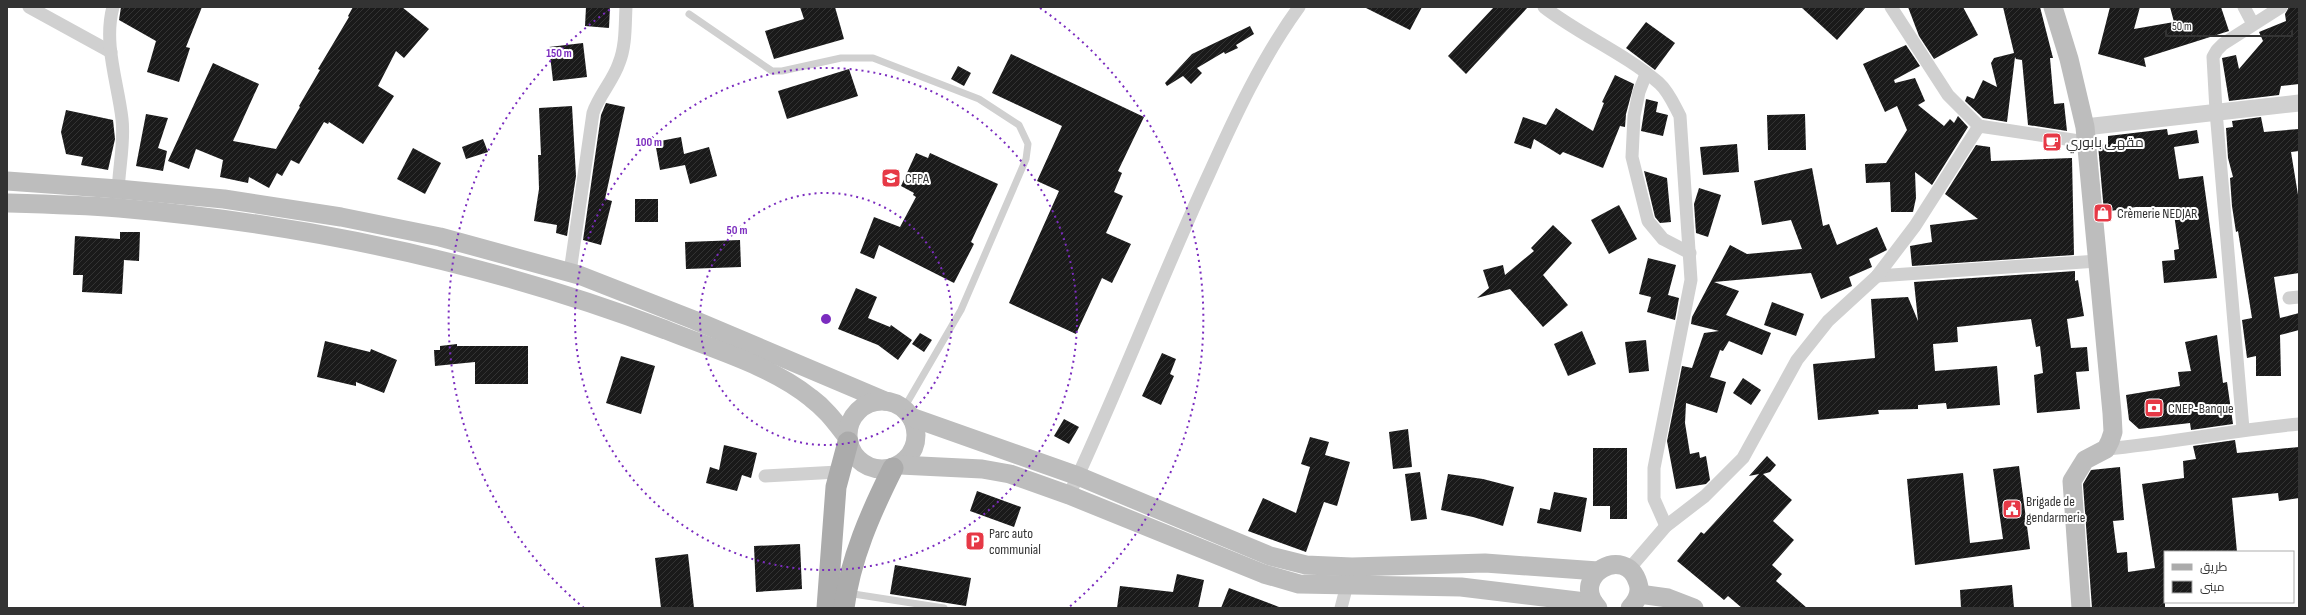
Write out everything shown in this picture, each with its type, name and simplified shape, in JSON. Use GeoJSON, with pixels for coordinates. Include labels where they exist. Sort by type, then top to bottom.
{"type":"FeatureCollection","features":[{"type":"Feature","properties":{"kind":"main road"},"geometry":{"type":"LineString","coordinates":[[2053,7],[2069,59],[2085,134],[2113,420],[2113,432],[2106,448],[2085,460],[2072,481],[2081,608]]}},
{"type":"Feature","properties":{"kind":"main road"},"geometry":{"type":"LineString","coordinates":[[7,181],[118,188],[224,199],[341,217],[440,237],[570,272],[694,320],[885,401],[907,412],[1078,476],[1144,506],[1270,556],[1306,565],[1352,567],[1485,563],[1598,571]]}},
{"type":"Feature","properties":{"kind":"main road"},"geometry":{"type":"LineString","coordinates":[[7,203],[117,208],[221,219],[312,232],[403,250],[516,279],[602,306],[728,354],[785,380],[813,399],[826,410],[848,440],[853,454],[861,463],[877,470],[897,466],[996,471],[1069,495],[1264,574],[1299,584],[1347,587],[1461,587],[1596,606]]}},
{"type":"Feature","properties":{"kind":"main road"},"geometry":{"type":"LineString","coordinates":[[837,597],[838,472],[848,440],[850,421],[861,408],[872,402],[885,401]]}},
{"type":"Feature","properties":{"kind":"main road"},"geometry":{"type":"LineString","coordinates":[[837,597],[870,518],[897,466],[907,459],[916,443],[916,434],[907,412]]}},
{"type":"Feature","properties":{"kind":"main road"},"geometry":{"type":"LineString","coordinates":[[1596,606],[1590,595],[1592,578],[1598,571],[1612,564],[1629,569],[1636,577],[1634,601],[1668,598],[1689,607]]}},
{"type":"Feature","properties":{"kind":"street"},"geometry":{"type":"LineString","coordinates":[[29,7],[111,52]]}},
{"type":"Feature","properties":{"kind":"street"},"geometry":{"type":"LineString","coordinates":[[113,7],[110,27],[111,52],[123,121],[117,208]]}},
{"type":"Feature","properties":{"kind":"street"},"geometry":{"type":"LineString","coordinates":[[570,272],[593,113],[600,97],[619,64],[622,54],[626,7]]}},
{"type":"Feature","properties":{"kind":"street"},"geometry":{"type":"LineString","coordinates":[[1069,495],[1193,209],[1246,94],[1287,24],[1299,7]]}},
{"type":"Feature","properties":{"kind":"street"},"geometry":{"type":"LineString","coordinates":[[1544,7],[1562,22],[1659,83],[1671,98],[1680,116],[1692,280],[1654,468],[1654,499],[1666,526]]}},
{"type":"Feature","properties":{"kind":"street"},"geometry":{"type":"LineString","coordinates":[[1890,7],[1948,95],[1980,126],[2085,134],[2216,111],[2299,103]]}},
{"type":"Feature","properties":{"kind":"street"},"geometry":{"type":"LineString","coordinates":[[2243,430],[2216,111],[2213,57],[2223,44],[2281,7]]}},
{"type":"Feature","properties":{"kind":"street"},"geometry":{"type":"LineString","coordinates":[[2247,9],[2253,24]]}},
{"type":"Feature","properties":{"kind":"street"},"geometry":{"type":"LineString","coordinates":[[1646,74],[1639,92],[1634,116],[1632,157],[1648,221],[1663,239],[1690,254]]}},
{"type":"Feature","properties":{"kind":"street"},"geometry":{"type":"LineString","coordinates":[[1629,569],[1666,526],[1705,496],[1743,458],[1797,360],[1828,321],[1877,276],[1915,226],[1980,126]]}},
{"type":"Feature","properties":{"kind":"street"},"geometry":{"type":"LineString","coordinates":[[1877,276],[2098,261]]}},
{"type":"Feature","properties":{"kind":"street"},"geometry":{"type":"LineString","coordinates":[[2106,448],[2145,445],[2243,430],[2299,424]]}},
{"type":"Feature","properties":{"kind":"street"},"geometry":{"type":"LineString","coordinates":[[765,476],[838,472]]}},
{"type":"Feature","properties":{"kind":"street"},"geometry":{"type":"LineString","coordinates":[[1341,608],[1352,567]]}},
{"type":"Feature","properties":{"kind":"lane"},"geometry":{"type":"LineString","coordinates":[[689,14],[772,70],[782,71],[841,58],[873,58],[979,99],[1019,125],[1028,144],[1026,159],[961,310],[907,412]]}},
{"type":"Feature","properties":{"kind":"lane"},"geometry":{"type":"LineString","coordinates":[[837,597],[944,608]]}},
{"type":"Feature","properties":{"kind":"building"},"geometry":{"type":"Polygon","coordinates":[[[121,7],[202,7],[186,47],[190,48],[179,82],[147,72],[156,41],[119,20],[121,7]]]}},
{"type":"Feature","properties":{"kind":"building"},"geometry":{"type":"Polygon","coordinates":[[[353,7],[402,7],[429,29],[404,58],[396,51],[378,86],[394,96],[363,144],[329,122],[328,124],[324,122],[299,164],[291,160],[282,176],[277,173],[269,188],[249,177],[248,183],[220,177],[223,160],[196,149],[189,169],[168,161],[213,63],[259,84],[233,141],[276,149],[320,70],[318,69],[349,17],[348,16],[353,7]]]}},
{"type":"Feature","properties":{"kind":"building"},"geometry":{"type":"Polygon","coordinates":[[[586,7],[610,7],[609,28],[585,26],[586,7]]]}},
{"type":"Feature","properties":{"kind":"building"},"geometry":{"type":"Polygon","coordinates":[[[800,7],[835,7],[844,39],[774,59],[765,31],[804,19],[800,7]]]}},
{"type":"Feature","properties":{"kind":"building"},"geometry":{"type":"Polygon","coordinates":[[[1364,7],[1422,7],[1410,30],[1364,7]]]}},
{"type":"Feature","properties":{"kind":"building"},"geometry":{"type":"Polygon","coordinates":[[[1494,7],[1528,7],[1466,74],[1448,56],[1494,7]]]}},
{"type":"Feature","properties":{"kind":"building"},"geometry":{"type":"Polygon","coordinates":[[[1801,7],[1866,7],[1837,40],[1801,7]]]}},
{"type":"Feature","properties":{"kind":"building"},"geometry":{"type":"Polygon","coordinates":[[[1908,7],[1963,7],[1978,35],[1934,59],[1919,36],[1908,7]]]}},
{"type":"Feature","properties":{"kind":"building"},"geometry":{"type":"Polygon","coordinates":[[[2003,7],[2040,7],[2053,58],[2050,58],[2054,104],[2064,103],[2067,131],[2028,125],[2022,60],[2016,59],[2015,57],[2007,122],[1983,118],[1965,101],[1967,96],[1974,99],[1983,80],[1997,87],[1991,63],[1994,58],[2014,53],[2003,7]]]}},
{"type":"Feature","properties":{"kind":"building"},"geometry":{"type":"Polygon","coordinates":[[[2110,7],[2140,7],[2134,29],[2174,22],[2170,7],[2221,7],[2229,31],[2144,58],[2146,67],[2098,54],[2110,7]]]}},
{"type":"Feature","properties":{"kind":"building"},"geometry":{"type":"Polygon","coordinates":[[[2289,7],[2299,7],[2299,84],[2281,86],[2279,95],[2229,101],[2222,58],[2236,55],[2239,69],[2263,41],[2259,32],[2286,21],[2285,14],[2289,7]]]}},
{"type":"Feature","properties":{"kind":"building"},"geometry":{"type":"Polygon","coordinates":[[[1646,22],[1675,43],[1655,70],[1626,48],[1646,22]]]}},
{"type":"Feature","properties":{"kind":"building"},"geometry":{"type":"Polygon","coordinates":[[[1250,26],[1254,34],[1236,45],[1238,48],[1225,54],[1224,52],[1197,68],[1202,73],[1191,84],[1183,76],[1167,86],[1165,83],[1192,54],[1250,26]]]}},
{"type":"Feature","properties":{"kind":"building"},"geometry":{"type":"Polygon","coordinates":[[[583,43],[587,77],[553,81],[549,47],[583,43]]]}},
{"type":"Feature","properties":{"kind":"building"},"geometry":{"type":"Polygon","coordinates":[[[1906,45],[1920,66],[1894,80],[1895,83],[1915,78],[1925,101],[1918,105],[1944,126],[1950,119],[1954,123],[1958,116],[1968,127],[1932,185],[1915,172],[1916,198],[1913,212],[1891,212],[1890,182],[1866,183],[1865,164],[1886,163],[1907,130],[1897,106],[1885,112],[1863,64],[1906,45]]]}},
{"type":"Feature","properties":{"kind":"building"},"geometry":{"type":"Polygon","coordinates":[[[1011,54],[1144,117],[1118,171],[1122,173],[1114,192],[1123,196],[1106,233],[1131,244],[1112,283],[1102,278],[1076,334],[1009,303],[1059,191],[1037,181],[1062,126],[992,93],[1011,54]]]}},
{"type":"Feature","properties":{"kind":"building"},"geometry":{"type":"Polygon","coordinates":[[[958,66],[971,73],[964,86],[951,79],[958,66]]]}},
{"type":"Feature","properties":{"kind":"building"},"geometry":{"type":"Polygon","coordinates":[[[849,69],[858,96],[787,119],[778,91],[849,69]]]}},
{"type":"Feature","properties":{"kind":"building"},"geometry":{"type":"Polygon","coordinates":[[[1615,75],[1634,84],[1626,114],[1625,127],[1620,126],[1603,168],[1563,152],[1560,155],[1534,139],[1531,149],[1514,143],[1523,117],[1546,125],[1556,108],[1593,131],[1604,103],[1602,102],[1615,75]]]}},
{"type":"Feature","properties":{"kind":"building"},"geometry":{"type":"Polygon","coordinates":[[[1646,99],[1658,102],[1656,112],[1668,115],[1663,136],[1641,131],[1646,99]]]}},
{"type":"Feature","properties":{"kind":"building"},"geometry":{"type":"Polygon","coordinates":[[[606,103],[625,107],[605,199],[612,201],[601,245],[583,240],[601,115],[606,103]]]}},
{"type":"Feature","properties":{"kind":"building"},"geometry":{"type":"Polygon","coordinates":[[[572,106],[576,176],[567,236],[556,233],[557,225],[534,221],[539,189],[538,155],[541,155],[539,108],[572,106]]]}},
{"type":"Feature","properties":{"kind":"building"},"geometry":{"type":"Polygon","coordinates":[[[66,110],[113,120],[115,139],[108,170],[81,165],[83,157],[66,154],[61,132],[66,110]]]}},
{"type":"Feature","properties":{"kind":"building"},"geometry":{"type":"Polygon","coordinates":[[[146,114],[168,118],[158,148],[167,151],[163,171],[136,166],[146,114]]]}},
{"type":"Feature","properties":{"kind":"building"},"geometry":{"type":"Polygon","coordinates":[[[1805,114],[1806,150],[1768,150],[1767,115],[1805,114]]]}},
{"type":"Feature","properties":{"kind":"building"},"geometry":{"type":"Polygon","coordinates":[[[2261,117],[2264,132],[2299,129],[2299,151],[2291,152],[2299,201],[2299,273],[2274,277],[2280,318],[2299,313],[2299,330],[2280,335],[2281,376],[2256,376],[2256,356],[2247,358],[2242,320],[2252,318],[2238,231],[2236,232],[2232,206],[2230,178],[2233,177],[2228,158],[2226,128],[2233,127],[2232,121],[2261,117]]]}},
{"type":"Feature","properties":{"kind":"building"},"geometry":{"type":"Polygon","coordinates":[[[2167,129],[2168,135],[2197,130],[2199,143],[2174,147],[2179,179],[2203,176],[2217,278],[2164,283],[2162,261],[2175,260],[2174,250],[2179,249],[2173,207],[2136,207],[2104,212],[2098,145],[2108,144],[2108,136],[2167,129]]]}},
{"type":"Feature","properties":{"kind":"building"},"geometry":{"type":"Polygon","coordinates":[[[681,137],[684,154],[709,147],[717,176],[690,184],[685,165],[660,170],[655,142],[681,137]]]}},
{"type":"Feature","properties":{"kind":"building"},"geometry":{"type":"Polygon","coordinates":[[[483,139],[488,152],[466,159],[462,147],[483,139]]]}},
{"type":"Feature","properties":{"kind":"building"},"geometry":{"type":"Polygon","coordinates":[[[1737,144],[1739,172],[1703,175],[1700,147],[1737,144]]]}},
{"type":"Feature","properties":{"kind":"building"},"geometry":{"type":"Polygon","coordinates":[[[1976,145],[1990,147],[1991,161],[2072,158],[2074,255],[1912,266],[1910,246],[1932,242],[1930,225],[1978,219],[1945,194],[1976,145]]]}},
{"type":"Feature","properties":{"kind":"building"},"geometry":{"type":"Polygon","coordinates":[[[413,148],[441,163],[425,194],[397,179],[413,148]]]}},
{"type":"Feature","properties":{"kind":"building"},"geometry":{"type":"Polygon","coordinates":[[[916,153],[928,158],[930,153],[998,184],[971,242],[974,244],[954,283],[879,245],[874,259],[860,253],[874,217],[900,227],[916,197],[913,195],[914,193],[901,186],[916,153]]]}},
{"type":"Feature","properties":{"kind":"building"},"geometry":{"type":"Polygon","coordinates":[[[1812,168],[1823,226],[1829,224],[1837,245],[1877,227],[1887,250],[1869,259],[1872,267],[1849,277],[1852,286],[1821,299],[1811,273],[1714,282],[1739,291],[1726,315],[1771,333],[1762,355],[1729,341],[1723,351],[1720,350],[1710,377],[1726,382],[1717,413],[1686,403],[1685,423],[1690,454],[1699,452],[1700,458],[1706,456],[1710,480],[1706,484],[1676,489],[1667,441],[1682,366],[1692,368],[1704,333],[1719,331],[1691,324],[1692,317],[1730,245],[1747,254],[1802,249],[1791,220],[1762,225],[1754,181],[1812,168]]]}},
{"type":"Feature","properties":{"kind":"building"},"geometry":{"type":"Polygon","coordinates":[[[1644,171],[1667,178],[1671,222],[1660,223],[1655,217],[1644,171]]]}},
{"type":"Feature","properties":{"kind":"building"},"geometry":{"type":"Polygon","coordinates":[[[1699,188],[1721,195],[1708,237],[1696,233],[1694,204],[1699,188]]]}},
{"type":"Feature","properties":{"kind":"building"},"geometry":{"type":"Polygon","coordinates":[[[635,199],[658,199],[658,222],[635,222],[635,199]]]}},
{"type":"Feature","properties":{"kind":"building"},"geometry":{"type":"Polygon","coordinates":[[[1619,205],[1637,239],[1609,254],[1591,220],[1619,205]]]}},
{"type":"Feature","properties":{"kind":"building"},"geometry":{"type":"Polygon","coordinates":[[[1553,225],[1572,243],[1543,275],[1568,305],[1543,327],[1510,289],[1477,298],[1489,288],[1483,270],[1503,265],[1505,275],[1534,251],[1531,248],[1553,225]]]}},
{"type":"Feature","properties":{"kind":"building"},"geometry":{"type":"Polygon","coordinates":[[[120,232],[140,232],[139,261],[124,260],[122,294],[82,292],[83,275],[73,275],[75,236],[120,239],[120,232]]]}},
{"type":"Feature","properties":{"kind":"building"},"geometry":{"type":"Polygon","coordinates":[[[740,240],[741,267],[686,269],[685,242],[740,240]]]}},
{"type":"Feature","properties":{"kind":"building"},"geometry":{"type":"Polygon","coordinates":[[[1648,258],[1676,265],[1668,295],[1679,298],[1675,320],[1647,312],[1651,297],[1639,294],[1648,258]]]}},
{"type":"Feature","properties":{"kind":"building"},"geometry":{"type":"Polygon","coordinates":[[[2075,271],[2075,281],[2078,280],[2084,316],[2067,319],[2071,348],[2087,347],[2089,371],[2076,372],[2080,409],[2037,413],[2034,375],[2043,373],[2040,346],[2036,347],[2031,319],[1957,327],[1958,342],[1933,344],[1935,371],[1997,366],[2000,405],[1947,409],[1946,403],[1918,405],[1918,409],[1878,410],[1879,414],[1818,420],[1813,364],[1875,358],[1871,299],[1908,297],[1918,321],[1914,282],[2075,271]]]}},
{"type":"Feature","properties":{"kind":"building"},"geometry":{"type":"Polygon","coordinates":[[[856,288],[877,297],[868,318],[890,327],[891,325],[912,340],[898,360],[878,345],[838,329],[856,288]]]}},
{"type":"Feature","properties":{"kind":"building"},"geometry":{"type":"Polygon","coordinates":[[[1772,302],[1804,314],[1796,336],[1764,325],[1772,302]]]}},
{"type":"Feature","properties":{"kind":"building"},"geometry":{"type":"Polygon","coordinates":[[[1582,331],[1596,364],[1568,376],[1554,344],[1582,331]]]}},
{"type":"Feature","properties":{"kind":"building"},"geometry":{"type":"Polygon","coordinates":[[[920,333],[932,340],[924,352],[912,344],[920,333]]]}},
{"type":"Feature","properties":{"kind":"building"},"geometry":{"type":"Polygon","coordinates":[[[2217,335],[2223,383],[2227,382],[2233,424],[2191,430],[2190,423],[2139,429],[2129,420],[2126,395],[2180,386],[2178,372],[2191,371],[2185,342],[2217,335]]]}},
{"type":"Feature","properties":{"kind":"building"},"geometry":{"type":"Polygon","coordinates":[[[1646,340],[1649,371],[1629,373],[1625,342],[1646,340]]]}},
{"type":"Feature","properties":{"kind":"building"},"geometry":{"type":"Polygon","coordinates":[[[325,341],[370,352],[371,349],[397,360],[384,393],[356,382],[356,386],[317,377],[325,341]]]}},
{"type":"Feature","properties":{"kind":"building"},"geometry":{"type":"Polygon","coordinates":[[[457,344],[457,346],[528,346],[528,384],[475,384],[475,362],[435,366],[434,350],[440,350],[440,346],[457,344]]]}},
{"type":"Feature","properties":{"kind":"building"},"geometry":{"type":"Polygon","coordinates":[[[1162,353],[1176,359],[1170,374],[1174,376],[1161,405],[1142,396],[1162,353]]]}},
{"type":"Feature","properties":{"kind":"building"},"geometry":{"type":"Polygon","coordinates":[[[621,356],[655,366],[641,414],[606,403],[621,356]]]}},
{"type":"Feature","properties":{"kind":"building"},"geometry":{"type":"Polygon","coordinates":[[[1743,378],[1761,390],[1751,405],[1733,393],[1743,378]]]}},
{"type":"Feature","properties":{"kind":"building"},"geometry":{"type":"Polygon","coordinates":[[[1064,419],[1079,427],[1069,444],[1054,436],[1064,419]]]}},
{"type":"Feature","properties":{"kind":"building"},"geometry":{"type":"Polygon","coordinates":[[[1408,429],[1412,467],[1393,469],[1389,432],[1408,429]]]}},
{"type":"Feature","properties":{"kind":"building"},"geometry":{"type":"Polygon","coordinates":[[[1310,437],[1329,442],[1325,455],[1350,462],[1337,506],[1324,502],[1306,552],[1248,531],[1263,498],[1296,513],[1310,467],[1301,464],[1310,437]]]}},
{"type":"Feature","properties":{"kind":"building"},"geometry":{"type":"Polygon","coordinates":[[[2235,440],[2237,453],[2299,447],[2299,498],[2279,501],[2278,493],[2232,498],[2237,551],[2164,551],[2165,608],[2092,608],[2083,484],[2091,470],[2120,467],[2124,520],[2113,521],[2117,553],[2127,552],[2128,572],[2155,568],[2142,484],[2184,478],[2183,461],[2196,459],[2193,446],[2235,440]]]}},
{"type":"Feature","properties":{"kind":"building"},"geometry":{"type":"Polygon","coordinates":[[[724,445],[757,453],[751,478],[742,475],[737,491],[706,483],[710,467],[719,470],[724,445]]]}},
{"type":"Feature","properties":{"kind":"building"},"geometry":{"type":"Polygon","coordinates":[[[1593,448],[1627,448],[1627,519],[1610,519],[1610,506],[1593,506],[1593,448]]]}},
{"type":"Feature","properties":{"kind":"building"},"geometry":{"type":"Polygon","coordinates":[[[1767,456],[1776,465],[1770,472],[1763,474],[1792,500],[1773,521],[1794,540],[1772,565],[1782,574],[1776,581],[1807,608],[1742,608],[1728,596],[1724,600],[1677,561],[1701,532],[1704,534],[1759,474],[1749,476],[1767,456]]]}},
{"type":"Feature","properties":{"kind":"building"},"geometry":{"type":"Polygon","coordinates":[[[2019,466],[2030,549],[1915,565],[1907,479],[1963,473],[1970,543],[2003,539],[1993,469],[2019,466]]]}},
{"type":"Feature","properties":{"kind":"building"},"geometry":{"type":"Polygon","coordinates":[[[1420,472],[1427,519],[1411,521],[1405,474],[1420,472]]]}},
{"type":"Feature","properties":{"kind":"building"},"geometry":{"type":"Polygon","coordinates":[[[1448,474],[1483,479],[1514,487],[1503,526],[1473,517],[1441,510],[1448,474]]]}},
{"type":"Feature","properties":{"kind":"building"},"geometry":{"type":"Polygon","coordinates":[[[977,491],[1021,507],[1014,527],[970,511],[977,491]]]}},
{"type":"Feature","properties":{"kind":"building"},"geometry":{"type":"Polygon","coordinates":[[[1554,492],[1587,498],[1581,532],[1537,523],[1540,508],[1550,510],[1554,492]]]}},
{"type":"Feature","properties":{"kind":"building"},"geometry":{"type":"Polygon","coordinates":[[[800,544],[802,589],[756,592],[754,546],[800,544]]]}},
{"type":"Feature","properties":{"kind":"building"},"geometry":{"type":"Polygon","coordinates":[[[688,554],[694,608],[661,608],[655,558],[688,554]]]}},
{"type":"Feature","properties":{"kind":"building"},"geometry":{"type":"Polygon","coordinates":[[[895,565],[971,578],[966,606],[890,594],[895,565]]]}},
{"type":"Feature","properties":{"kind":"building"},"geometry":{"type":"Polygon","coordinates":[[[1177,574],[1204,580],[1198,608],[1117,608],[1120,586],[1173,592],[1177,574]]]}},
{"type":"Feature","properties":{"kind":"building"},"geometry":{"type":"Polygon","coordinates":[[[2012,585],[2014,608],[1961,608],[1960,590],[2012,585]]]}},
{"type":"Feature","properties":{"kind":"building"},"geometry":{"type":"Polygon","coordinates":[[[1229,588],[1279,607],[1279,608],[1221,608],[1229,588]]]}},
{"type":"Feature","properties":{"kind":"place","name":"مقهى بابوري"},"geometry":{"type":"Point","coordinates":[2052,142]}},
{"type":"Feature","properties":{"kind":"place","name":"CFPA"},"geometry":{"type":"Point","coordinates":[891,178]}},
{"type":"Feature","properties":{"kind":"place","name":"Crèmerie NEDJAR"},"geometry":{"type":"Point","coordinates":[2103,213]}},
{"type":"Feature","properties":{"kind":"place","name":"CNEP-Banque"},"geometry":{"type":"Point","coordinates":[2154,408]}},
{"type":"Feature","properties":{"kind":"place","name":"Brigade de gendarmerie"},"geometry":{"type":"Point","coordinates":[2012,509]}},
{"type":"Feature","properties":{"kind":"place","name":"Parc auto communial"},"geometry":{"type":"Point","coordinates":[975,541]}}]}
